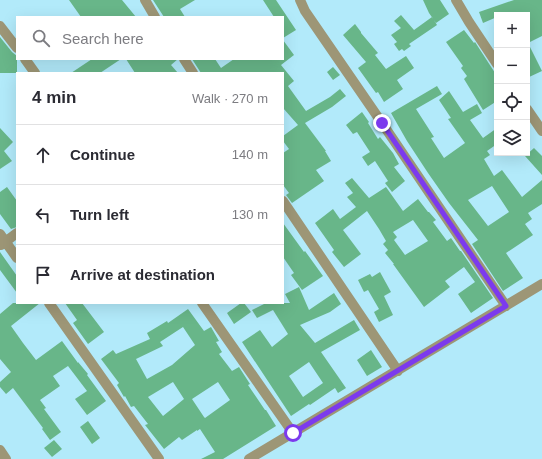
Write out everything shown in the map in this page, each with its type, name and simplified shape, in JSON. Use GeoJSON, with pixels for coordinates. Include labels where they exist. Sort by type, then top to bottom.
{"type":"FeatureCollection","features":[{"type":"Feature","properties":{"kind":"street"},"geometry":{"type":"LineString","coordinates":[[145,0],[154,16]]}},
{"type":"Feature","properties":{"kind":"street"},"geometry":{"type":"LineString","coordinates":[[300,0],[305,11],[506,306]]}},
{"type":"Feature","properties":{"kind":"street"},"geometry":{"type":"LineString","coordinates":[[456,0],[494,60]]}},
{"type":"Feature","properties":{"kind":"street"},"geometry":{"type":"LineString","coordinates":[[0,26],[16,47]]}},
{"type":"Feature","properties":{"kind":"street"},"geometry":{"type":"LineString","coordinates":[[26,60],[34,72]]}},
{"type":"Feature","properties":{"kind":"street"},"geometry":{"type":"LineString","coordinates":[[185,60],[192,72]]}},
{"type":"Feature","properties":{"kind":"street"},"geometry":{"type":"LineString","coordinates":[[530,113],[542,131]]}},
{"type":"Feature","properties":{"kind":"street"},"geometry":{"type":"LineString","coordinates":[[284,202],[398,371]]}},
{"type":"Feature","properties":{"kind":"street"},"geometry":{"type":"LineString","coordinates":[[16,233],[2,240],[16,257]]}},
{"type":"Feature","properties":{"kind":"street"},"geometry":{"type":"LineString","coordinates":[[249,459],[542,284]]}},
{"type":"Feature","properties":{"kind":"street"},"geometry":{"type":"LineString","coordinates":[[50,304],[159,459]]}},
{"type":"Feature","properties":{"kind":"street"},"geometry":{"type":"LineString","coordinates":[[203,304],[293,433]]}},
{"type":"Feature","properties":{"kind":"street"},"geometry":{"type":"LineString","coordinates":[[0,450],[6,459]]}},
{"type":"Feature","properties":{"kind":"building"},"geometry":{"type":"Polygon","coordinates":[[[69,0],[122,0],[135,16],[80,16],[69,0]]]}},
{"type":"Feature","properties":{"kind":"building"},"geometry":{"type":"Polygon","coordinates":[[[153,0],[195,0],[180,9],[184,16],[163,16],[153,0]]]}},
{"type":"Feature","properties":{"kind":"building"},"geometry":{"type":"Polygon","coordinates":[[[263,0],[276,0],[296,30],[284,37],[284,16],[273,16],[263,0]]]}},
{"type":"Feature","properties":{"kind":"building"},"geometry":{"type":"Polygon","coordinates":[[[423,0],[440,0],[449,14],[436,23],[423,0]]]}},
{"type":"Feature","properties":{"kind":"building"},"geometry":{"type":"Polygon","coordinates":[[[514,0],[542,0],[542,36],[530,42],[530,12],[494,12],[494,18],[483,23],[479,12],[514,0]]]}},
{"type":"Feature","properties":{"kind":"building"},"geometry":{"type":"Polygon","coordinates":[[[401,15],[414,30],[432,17],[437,25],[409,44],[411,46],[404,51],[402,49],[399,51],[394,44],[397,42],[391,35],[401,28],[394,21],[401,15]]]}},
{"type":"Feature","properties":{"kind":"building"},"geometry":{"type":"Polygon","coordinates":[[[355,24],[378,53],[375,55],[386,69],[406,56],[414,68],[397,80],[403,89],[384,102],[378,92],[376,93],[358,68],[366,62],[343,35],[355,24]]]}},
{"type":"Feature","properties":{"kind":"building"},"geometry":{"type":"Polygon","coordinates":[[[464,30],[474,43],[475,42],[494,71],[494,103],[483,110],[464,79],[467,76],[461,68],[463,66],[446,42],[464,30]]]}},
{"type":"Feature","properties":{"kind":"building"},"geometry":{"type":"Polygon","coordinates":[[[0,37],[16,55],[17,72],[0,73],[0,37]]]}},
{"type":"Feature","properties":{"kind":"building"},"geometry":{"type":"Polygon","coordinates":[[[284,41],[294,55],[281,65],[294,81],[288,86],[306,111],[330,97],[340,89],[346,96],[332,107],[305,123],[326,151],[331,161],[316,170],[324,181],[292,203],[286,195],[289,193],[284,186],[284,152],[289,149],[284,142],[284,135],[298,125],[284,109],[284,72],[200,72],[193,60],[216,60],[221,68],[233,60],[284,60],[284,41]]]}},
{"type":"Feature","properties":{"kind":"building"},"geometry":{"type":"Polygon","coordinates":[[[530,47],[542,71],[530,77],[530,47]]]}},
{"type":"Feature","properties":{"kind":"building"},"geometry":{"type":"Polygon","coordinates":[[[90,60],[120,60],[102,72],[72,72],[90,60]]]}},
{"type":"Feature","properties":{"kind":"building"},"geometry":{"type":"Polygon","coordinates":[[[127,60],[177,60],[171,65],[177,72],[134,72],[127,60]]]}},
{"type":"Feature","properties":{"kind":"building"},"geometry":{"type":"Polygon","coordinates":[[[333,67],[340,75],[333,80],[327,72],[333,67]]]}},
{"type":"Feature","properties":{"kind":"building"},"geometry":{"type":"Polygon","coordinates":[[[437,86],[442,94],[416,109],[434,137],[431,138],[444,158],[465,143],[448,119],[451,118],[439,100],[449,91],[463,112],[477,104],[482,113],[470,120],[483,138],[494,130],[494,146],[487,151],[490,155],[484,159],[494,176],[502,170],[522,197],[542,180],[542,204],[528,213],[532,219],[525,224],[533,235],[506,253],[523,278],[503,291],[472,244],[478,240],[449,203],[407,141],[391,113],[437,86]],[[492,186],[468,200],[488,226],[509,212],[492,186]]]}},
{"type":"Feature","properties":{"kind":"building"},"geometry":{"type":"Polygon","coordinates":[[[362,112],[378,139],[380,137],[393,153],[399,164],[394,167],[405,181],[392,192],[385,183],[388,181],[375,161],[368,166],[362,157],[370,152],[357,132],[353,134],[346,125],[362,112]]]}},
{"type":"Feature","properties":{"kind":"building"},"geometry":{"type":"Polygon","coordinates":[[[0,128],[13,142],[4,151],[12,161],[0,169],[0,128]]]}},
{"type":"Feature","properties":{"kind":"building"},"geometry":{"type":"Polygon","coordinates":[[[534,148],[542,156],[542,175],[525,156],[530,156],[530,152],[534,148]]]}},
{"type":"Feature","properties":{"kind":"building"},"geometry":{"type":"Polygon","coordinates":[[[352,178],[369,198],[386,187],[403,211],[418,199],[436,220],[433,222],[447,241],[451,238],[461,251],[493,298],[471,313],[458,294],[475,282],[464,267],[445,281],[450,287],[424,307],[385,253],[388,250],[383,244],[386,241],[367,211],[343,230],[361,254],[344,267],[332,252],[334,250],[315,223],[333,209],[340,219],[356,207],[347,197],[353,193],[345,183],[352,178]],[[413,220],[393,232],[397,237],[394,240],[405,255],[428,241],[413,220]]]}},
{"type":"Feature","properties":{"kind":"building"},"geometry":{"type":"Polygon","coordinates":[[[7,187],[16,200],[16,227],[11,229],[0,214],[0,192],[7,187]]]}},
{"type":"Feature","properties":{"kind":"building"},"geometry":{"type":"Polygon","coordinates":[[[284,224],[323,276],[302,290],[291,275],[294,273],[284,258],[284,224]]]}},
{"type":"Feature","properties":{"kind":"building"},"geometry":{"type":"Polygon","coordinates":[[[0,252],[16,275],[16,292],[0,270],[0,252]]]}},
{"type":"Feature","properties":{"kind":"building"},"geometry":{"type":"Polygon","coordinates":[[[380,272],[391,292],[384,296],[393,315],[379,322],[374,312],[379,309],[368,290],[364,292],[358,280],[370,274],[372,277],[380,272]]]}},
{"type":"Feature","properties":{"kind":"building"},"geometry":{"type":"Polygon","coordinates":[[[299,287],[309,310],[334,293],[341,304],[330,312],[300,325],[315,343],[354,320],[360,330],[321,352],[346,388],[338,393],[335,388],[291,416],[242,342],[260,330],[272,347],[288,334],[273,310],[257,318],[252,310],[264,304],[290,303],[285,294],[299,287]],[[309,362],[289,376],[303,397],[323,383],[309,362]]]}},
{"type":"Feature","properties":{"kind":"building"},"geometry":{"type":"Polygon","coordinates":[[[13,303],[39,304],[11,326],[36,360],[62,341],[88,374],[87,375],[106,401],[87,415],[75,399],[87,391],[68,366],[53,376],[60,386],[40,400],[46,408],[44,409],[61,432],[50,440],[42,429],[43,428],[13,388],[6,394],[0,387],[0,382],[11,372],[0,359],[0,314],[13,303]]]}},
{"type":"Feature","properties":{"kind":"building"},"geometry":{"type":"Polygon","coordinates":[[[66,304],[83,304],[104,332],[88,344],[73,323],[77,320],[66,304]]]}},
{"type":"Feature","properties":{"kind":"building"},"geometry":{"type":"Polygon","coordinates":[[[240,304],[245,304],[251,312],[234,324],[227,313],[240,304]]]}},
{"type":"Feature","properties":{"kind":"building"},"geometry":{"type":"Polygon","coordinates":[[[188,309],[204,331],[211,327],[219,341],[216,342],[222,352],[219,354],[232,371],[239,367],[250,384],[248,385],[276,426],[223,459],[201,459],[215,452],[200,429],[182,440],[179,437],[164,449],[145,425],[148,424],[134,406],[131,407],[125,396],[124,397],[117,385],[119,383],[101,359],[113,350],[116,354],[150,339],[147,333],[167,321],[168,323],[188,309]],[[183,327],[160,342],[163,346],[136,359],[147,379],[172,365],[195,345],[183,327]],[[173,382],[148,397],[163,416],[184,399],[173,382]],[[218,382],[192,399],[205,418],[230,400],[218,382]]]}},
{"type":"Feature","properties":{"kind":"building"},"geometry":{"type":"Polygon","coordinates":[[[371,350],[382,367],[367,376],[357,360],[371,350]]]}},
{"type":"Feature","properties":{"kind":"building"},"geometry":{"type":"Polygon","coordinates":[[[88,421],[100,438],[92,444],[80,427],[88,421]]]}},
{"type":"Feature","properties":{"kind":"building"},"geometry":{"type":"Polygon","coordinates":[[[54,440],[62,449],[52,457],[44,448],[54,440]]]}},
{"type":"Feature","properties":{"kind":"route"},"geometry":{"type":"LineString","coordinates":[[293,433],[506,306],[382,123]]}}]}
